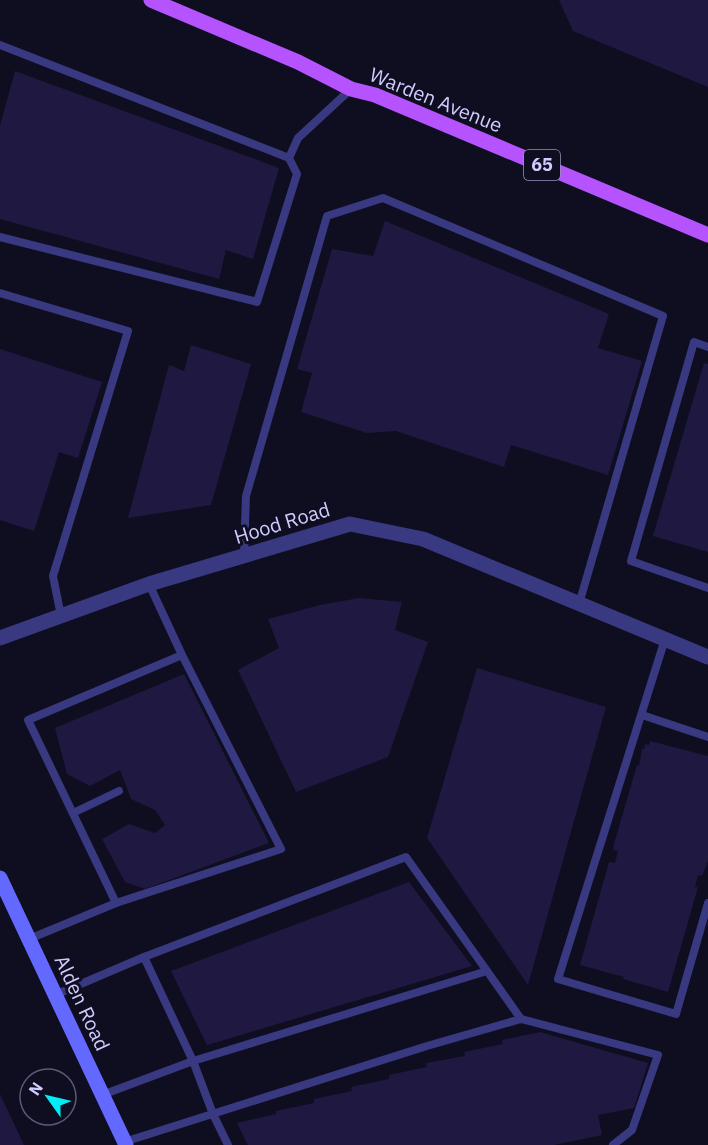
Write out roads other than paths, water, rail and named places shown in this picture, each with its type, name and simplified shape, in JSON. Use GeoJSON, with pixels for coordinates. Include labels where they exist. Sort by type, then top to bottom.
{"type":"FeatureCollection","features":[{"type":"Feature","properties":{"kind":"main road","name":"Warden Avenue"},"geometry":{"type":"LineString","coordinates":[[151,0],[298,62],[351,89],[375,95],[708,235]]}},
{"type":"Feature","properties":{"kind":"main road","name":"Alden Road"},"geometry":{"type":"LineString","coordinates":[[0,878],[125,1143]]}},
{"type":"Feature","properties":{"kind":"street","name":"Hood Road"},"geometry":{"type":"LineString","coordinates":[[0,638],[149,584],[350,524],[423,539],[708,657]]}},
{"type":"Feature","properties":{"kind":"lane"},"geometry":{"type":"LineString","coordinates":[[0,45],[289,158],[297,174],[257,302],[0,237]]}},
{"type":"Feature","properties":{"kind":"lane"},"geometry":{"type":"LineString","coordinates":[[289,158],[298,138],[351,89]]}},
{"type":"Feature","properties":{"kind":"lane"},"geometry":{"type":"LineString","coordinates":[[244,557],[246,496],[327,216],[383,198],[663,316],[579,604]]}},
{"type":"Feature","properties":{"kind":"lane"},"geometry":{"type":"LineString","coordinates":[[0,293],[128,331],[53,576],[61,616]]}},
{"type":"Feature","properties":{"kind":"lane"},"geometry":{"type":"LineString","coordinates":[[708,347],[694,342],[631,561],[708,588]]}},
{"type":"Feature","properties":{"kind":"lane"},"geometry":{"type":"LineString","coordinates":[[29,939],[116,903],[281,849],[182,655],[149,584]]}},
{"type":"Feature","properties":{"kind":"lane"},"geometry":{"type":"LineString","coordinates":[[665,639],[558,979],[676,1014],[708,903]]}},
{"type":"Feature","properties":{"kind":"lane"},"geometry":{"type":"LineString","coordinates":[[116,903],[28,720],[182,655]]}},
{"type":"Feature","properties":{"kind":"lane"},"geometry":{"type":"LineString","coordinates":[[642,715],[708,737]]}},
{"type":"Feature","properties":{"kind":"lane"},"geometry":{"type":"LineString","coordinates":[[73,813],[119,791]]}},
{"type":"Feature","properties":{"kind":"lane"},"geometry":{"type":"LineString","coordinates":[[55,995],[144,957],[406,857],[521,1019]]}},
{"type":"Feature","properties":{"kind":"lane"},"geometry":{"type":"LineString","coordinates":[[144,957],[193,1061],[213,1114],[228,1145]]}},
{"type":"Feature","properties":{"kind":"lane"},"geometry":{"type":"LineString","coordinates":[[102,1095],[193,1061],[487,971]]}},
{"type":"Feature","properties":{"kind":"lane"},"geometry":{"type":"LineString","coordinates":[[125,1143],[427,1046],[521,1019],[658,1055],[632,1130],[613,1145]]}}]}
